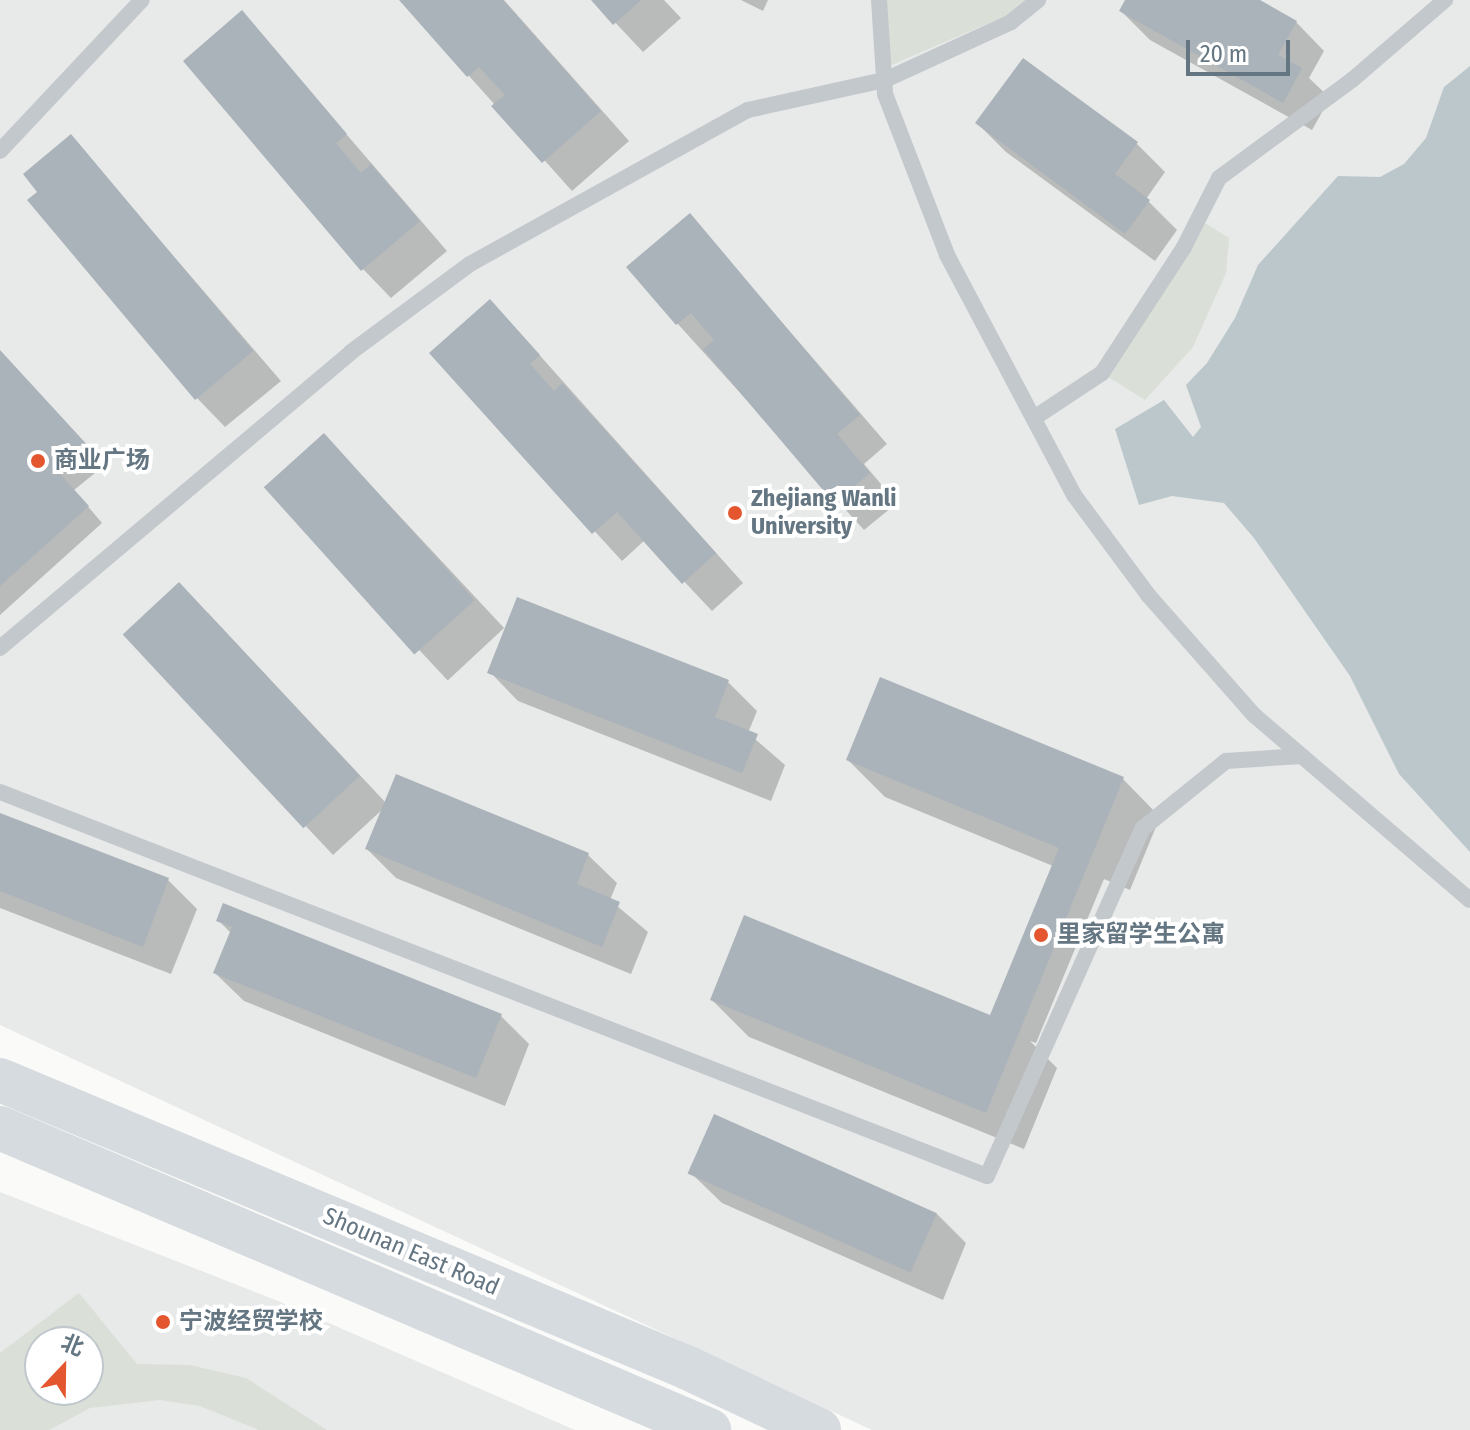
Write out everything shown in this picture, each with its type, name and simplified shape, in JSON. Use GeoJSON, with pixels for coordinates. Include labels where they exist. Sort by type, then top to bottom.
{"type":"FeatureCollection","features":[{"type":"Feature","properties":{"kind":"main road","name":"Shounan East Road"},"geometry":{"type":"LineString","coordinates":[[0,1080],[688,1368],[819,1430]]}},
{"type":"Feature","properties":{"kind":"main road","name":"Shounan East Road"},"geometry":{"type":"LineString","coordinates":[[0,1128],[709,1430]]}},
{"type":"Feature","properties":{"kind":"lane"},"geometry":{"type":"LineString","coordinates":[[0,151],[142,0]]}},
{"type":"Feature","properties":{"kind":"lane"},"geometry":{"type":"LineString","coordinates":[[879,0],[885,80],[947,255],[1074,495],[1149,596],[1254,715],[1470,900]]}},
{"type":"Feature","properties":{"kind":"lane"},"geometry":{"type":"LineString","coordinates":[[0,648],[351,352],[470,264],[748,110],[885,80],[1011,22],[1038,0]]}},
{"type":"Feature","properties":{"kind":"lane"},"geometry":{"type":"LineString","coordinates":[[1034,418],[1102,373],[1184,247],[1219,178],[1352,80],[1445,0]]}},
{"type":"Feature","properties":{"kind":"lane"},"geometry":{"type":"LineString","coordinates":[[0,792],[987,1176],[1143,828],[1226,761],[1302,756]]}},
{"type":"Feature","properties":{"kind":"shaded area","name":"Zhejiang Wanli University"},"geometry":{"type":"Polygon","coordinates":[[[0,0],[1470,0],[1470,1430],[872,1430],[0,1025],[0,0]]]}},
{"type":"Feature","properties":{"kind":"shaded area"},"geometry":{"type":"Polygon","coordinates":[[[886,0],[1027,0],[1010,14],[889,66],[886,0]]]}},
{"type":"Feature","properties":{"kind":"shaded area"},"geometry":{"type":"Polygon","coordinates":[[[1470,66],[1470,852],[1399,774],[1350,676],[1254,538],[1224,503],[1172,496],[1139,505],[1115,429],[1164,400],[1193,437],[1201,427],[1186,385],[1207,363],[1235,318],[1258,265],[1338,176],[1380,177],[1404,164],[1426,138],[1444,87],[1470,66]]]}},
{"type":"Feature","properties":{"kind":"shaded area"},"geometry":{"type":"Polygon","coordinates":[[[1198,219],[1229,238],[1226,273],[1193,347],[1145,400],[1102,373],[1198,219]]]}},
{"type":"Feature","properties":{"kind":"shaded area","name":"宁波经贸学校"},"geometry":{"type":"Polygon","coordinates":[[[0,1192],[278,1301],[575,1430],[0,1430],[0,1192]]]}},
{"type":"Feature","properties":{"kind":"shaded area"},"geometry":{"type":"Polygon","coordinates":[[[79,1293],[137,1364],[190,1365],[246,1378],[327,1430],[259,1430],[200,1406],[160,1400],[90,1408],[49,1430],[0,1430],[0,1353],[24,1335],[24,1406],[104,1406],[104,1326],[36,1326],[79,1293]]]}},
{"type":"Feature","properties":{"kind":"building"},"geometry":{"type":"Polygon","coordinates":[[[399,0],[503,0],[601,111],[542,163],[491,106],[505,95],[479,67],[467,77],[399,0]]]}},
{"type":"Feature","properties":{"kind":"building"},"geometry":{"type":"Polygon","coordinates":[[[591,0],[641,0],[613,25],[591,0]]]}},
{"type":"Feature","properties":{"kind":"building"},"geometry":{"type":"Polygon","coordinates":[[[1125,0],[1260,0],[1297,21],[1278,55],[1302,68],[1283,103],[1119,11],[1125,0]]]}},
{"type":"Feature","properties":{"kind":"building"},"geometry":{"type":"Polygon","coordinates":[[[242,10],[347,134],[336,143],[361,173],[371,164],[420,221],[361,271],[183,61],[242,10]]]}},
{"type":"Feature","properties":{"kind":"building"},"geometry":{"type":"Polygon","coordinates":[[[1023,58],[1138,142],[1115,174],[1150,200],[1125,234],[975,123],[1023,58]]]}},
{"type":"Feature","properties":{"kind":"building"},"geometry":{"type":"Polygon","coordinates":[[[71,134],[253,351],[195,400],[27,200],[37,192],[23,174],[71,134]]]}},
{"type":"Feature","properties":{"kind":"building"},"geometry":{"type":"Polygon","coordinates":[[[690,213],[860,415],[837,434],[870,473],[834,503],[703,349],[714,340],[691,313],[676,325],[626,267],[690,213]]]}},
{"type":"Feature","properties":{"kind":"building"},"geometry":{"type":"Polygon","coordinates":[[[490,299],[540,355],[530,364],[554,391],[562,383],[716,553],[682,584],[617,512],[592,534],[429,353],[490,299]]]}},
{"type":"Feature","properties":{"kind":"building","name":"商业广场"},"geometry":{"type":"Polygon","coordinates":[[[0,350],[91,449],[60,474],[89,506],[0,586],[0,350]]]}},
{"type":"Feature","properties":{"kind":"building"},"geometry":{"type":"Polygon","coordinates":[[[324,433],[475,600],[414,654],[264,487],[324,433]]]}},
{"type":"Feature","properties":{"kind":"building"},"geometry":{"type":"Polygon","coordinates":[[[179,582],[360,776],[303,828],[123,635],[179,582]]]}},
{"type":"Feature","properties":{"kind":"building"},"geometry":{"type":"Polygon","coordinates":[[[517,597],[729,680],[715,717],[758,734],[742,773],[487,673],[517,597]]]}},
{"type":"Feature","properties":{"kind":"building"},"geometry":{"type":"Polygon","coordinates":[[[880,677],[1124,777],[986,1113],[710,1000],[744,915],[990,1015],[1059,848],[846,760],[880,677]]]}},
{"type":"Feature","properties":{"kind":"building"},"geometry":{"type":"Polygon","coordinates":[[[396,774],[589,853],[577,884],[620,902],[602,947],[365,849],[396,774]]]}},
{"type":"Feature","properties":{"kind":"building"},"geometry":{"type":"Polygon","coordinates":[[[0,813],[169,878],[143,947],[0,891],[0,813]]]}},
{"type":"Feature","properties":{"kind":"building"},"geometry":{"type":"Polygon","coordinates":[[[223,903],[502,1014],[476,1078],[213,973],[232,927],[216,921],[223,903]]]}},
{"type":"Feature","properties":{"kind":"building"},"geometry":{"type":"Polygon","coordinates":[[[714,1114],[937,1213],[910,1273],[688,1173],[714,1114]]]}},
{"type":"Feature","properties":{"kind":"place","name":"商业广场"},"geometry":{"type":"Point","coordinates":[38,461]}},
{"type":"Feature","properties":{"kind":"place","name":"Zhejiang Wanli University"},"geometry":{"type":"Point","coordinates":[735,513]}},
{"type":"Feature","properties":{"kind":"place","name":"里家留学生公寓"},"geometry":{"type":"Point","coordinates":[1041,935]}},
{"type":"Feature","properties":{"kind":"place","name":"宁波经贸学校"},"geometry":{"type":"Point","coordinates":[163,1322]}}]}
